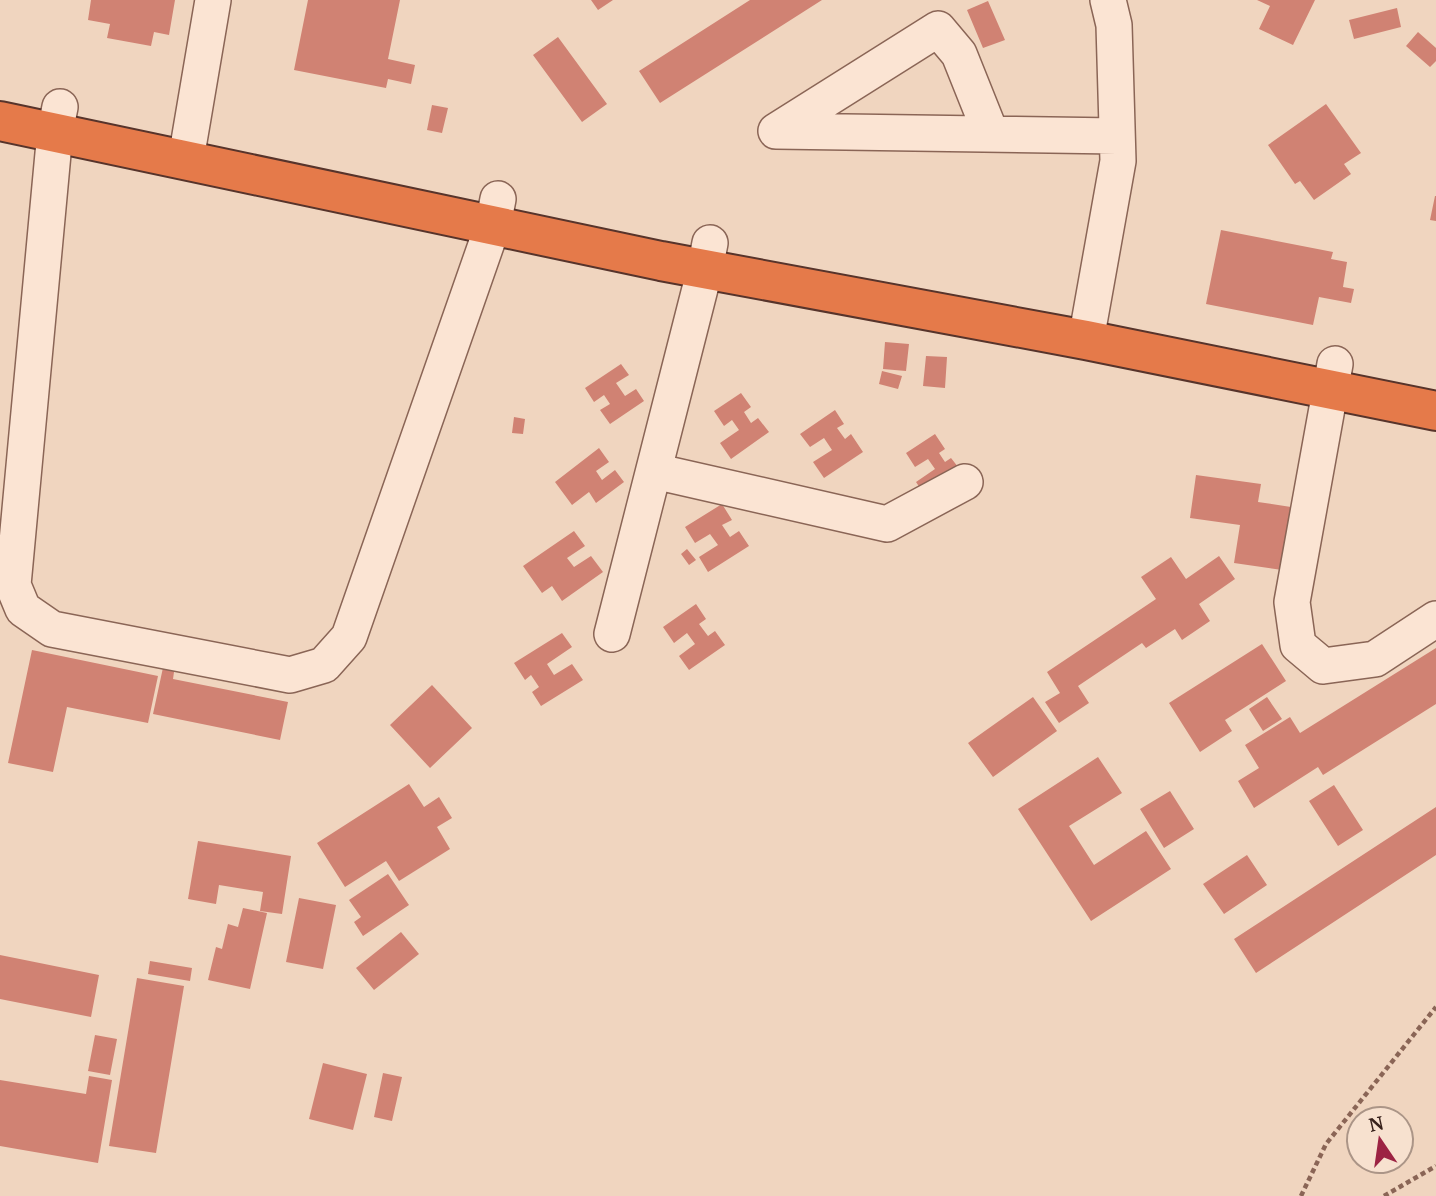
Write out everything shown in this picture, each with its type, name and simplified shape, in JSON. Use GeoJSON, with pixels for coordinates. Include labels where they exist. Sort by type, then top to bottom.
{"type":"FeatureCollection","features":[{"type":"Feature","properties":{"kind":"highway"},"geometry":{"type":"LineString","coordinates":[[0,94],[57,120]]}},
{"type":"Feature","properties":{"kind":"highway"},"geometry":{"type":"LineString","coordinates":[[0,121],[57,120],[707,256],[1089,327],[1332,377],[1436,411]]}},
{"type":"Feature","properties":{"kind":"highway"},"geometry":{"type":"LineString","coordinates":[[1332,377],[1436,385]]}},
{"type":"Feature","properties":{"kind":"street"},"geometry":{"type":"LineString","coordinates":[[188,146],[214,0]]}},
{"type":"Feature","properties":{"kind":"street"},"geometry":{"type":"LineString","coordinates":[[1089,327],[1118,161],[1114,25],[1108,0]]}},
{"type":"Feature","properties":{"kind":"street"},"geometry":{"type":"LineString","coordinates":[[991,134],[959,54],[938,29],[776,131],[1117,136]]}},
{"type":"Feature","properties":{"kind":"street"},"geometry":{"type":"LineString","coordinates":[[57,120],[13,586],[23,609],[52,629],[290,675],[324,665],[349,637],[495,212]]}},
{"type":"Feature","properties":{"kind":"street"},"geometry":{"type":"LineString","coordinates":[[612,634],[707,256]]}},
{"type":"Feature","properties":{"kind":"street"},"geometry":{"type":"LineString","coordinates":[[1332,377],[1292,602],[1298,645],[1323,666],[1375,659],[1436,619]]}},
{"type":"Feature","properties":{"kind":"street"},"geometry":{"type":"LineString","coordinates":[[654,471],[887,524],[965,482]]}},
{"type":"Feature","properties":{"kind":"path"},"geometry":{"type":"LineString","coordinates":[[1301,1196],[1326,1144],[1436,1007]]}},
{"type":"Feature","properties":{"kind":"path"},"geometry":{"type":"LineString","coordinates":[[1384,1196],[1436,1166]]}},
{"type":"Feature","properties":{"kind":"building"},"geometry":{"type":"Polygon","coordinates":[[[91,0],[175,0],[169,35],[154,32],[151,46],[107,38],[110,24],[88,20],[91,0]]]}},
{"type":"Feature","properties":{"kind":"building"},"geometry":{"type":"Polygon","coordinates":[[[308,0],[400,0],[388,59],[415,65],[411,84],[388,79],[386,88],[294,70],[308,0]]]}},
{"type":"Feature","properties":{"kind":"building"},"geometry":{"type":"Polygon","coordinates":[[[591,0],[613,0],[598,10],[591,0]]]}},
{"type":"Feature","properties":{"kind":"building"},"geometry":{"type":"Polygon","coordinates":[[[750,0],[822,0],[660,103],[639,71],[750,0]]]}},
{"type":"Feature","properties":{"kind":"building"},"geometry":{"type":"Polygon","coordinates":[[[1257,0],[1315,0],[1293,45],[1259,29],[1270,6],[1257,0]]]}},
{"type":"Feature","properties":{"kind":"building"},"geometry":{"type":"Polygon","coordinates":[[[988,1],[1005,40],[983,48],[967,10],[988,1]]]}},
{"type":"Feature","properties":{"kind":"building"},"geometry":{"type":"Polygon","coordinates":[[[1397,8],[1401,27],[1354,39],[1349,20],[1397,8]]]}},
{"type":"Feature","properties":{"kind":"building"},"geometry":{"type":"Polygon","coordinates":[[[1418,32],[1436,48],[1436,61],[1430,67],[1406,46],[1418,32]]]}},
{"type":"Feature","properties":{"kind":"building"},"geometry":{"type":"Polygon","coordinates":[[[558,37],[607,104],[582,122],[533,55],[558,37]]]}},
{"type":"Feature","properties":{"kind":"building"},"geometry":{"type":"Polygon","coordinates":[[[1326,104],[1361,153],[1344,164],[1351,174],[1314,200],[1300,181],[1295,184],[1268,145],[1326,104]]]}},
{"type":"Feature","properties":{"kind":"building"},"geometry":{"type":"Polygon","coordinates":[[[432,105],[448,108],[442,133],[427,130],[432,105]]]}},
{"type":"Feature","properties":{"kind":"building"},"geometry":{"type":"Polygon","coordinates":[[[1436,196],[1436,221],[1430,220],[1436,196]]]}},
{"type":"Feature","properties":{"kind":"building"},"geometry":{"type":"Polygon","coordinates":[[[1221,230],[1333,252],[1331,259],[1347,262],[1343,287],[1354,289],[1351,303],[1319,297],[1313,325],[1206,304],[1221,230]]]}},
{"type":"Feature","properties":{"kind":"building"},"geometry":{"type":"Polygon","coordinates":[[[885,342],[909,344],[906,371],[883,369],[885,342]]]}},
{"type":"Feature","properties":{"kind":"building"},"geometry":{"type":"Polygon","coordinates":[[[926,356],[947,357],[945,388],[923,386],[926,356]]]}},
{"type":"Feature","properties":{"kind":"building"},"geometry":{"type":"Polygon","coordinates":[[[621,364],[629,375],[616,383],[625,396],[636,389],[644,401],[610,424],[600,410],[610,404],[604,395],[594,402],[585,388],[621,364]]]}},
{"type":"Feature","properties":{"kind":"building"},"geometry":{"type":"Polygon","coordinates":[[[882,371],[902,376],[898,389],[879,384],[882,371]]]}},
{"type":"Feature","properties":{"kind":"building"},"geometry":{"type":"Polygon","coordinates":[[[741,393],[751,407],[744,412],[751,423],[758,418],[769,432],[731,459],[720,443],[739,430],[732,420],[724,426],[714,411],[741,393]]]}},
{"type":"Feature","properties":{"kind":"building"},"geometry":{"type":"Polygon","coordinates":[[[835,410],[844,424],[837,428],[845,439],[851,434],[863,452],[824,478],[813,462],[832,450],[824,438],[810,447],[800,434],[835,410]]]}},
{"type":"Feature","properties":{"kind":"building"},"geometry":{"type":"Polygon","coordinates":[[[514,417],[525,419],[523,434],[512,433],[514,417]]]}},
{"type":"Feature","properties":{"kind":"building"},"geometry":{"type":"Polygon","coordinates":[[[935,434],[945,449],[939,453],[945,462],[951,458],[962,472],[926,497],[916,482],[935,469],[928,459],[915,467],[906,453],[935,434]]]}},
{"type":"Feature","properties":{"kind":"building"},"geometry":{"type":"Polygon","coordinates":[[[599,448],[609,462],[596,471],[602,480],[615,470],[624,482],[596,503],[589,492],[572,505],[555,482],[599,448]]]}},
{"type":"Feature","properties":{"kind":"building"},"geometry":{"type":"Polygon","coordinates":[[[1196,475],[1261,484],[1258,502],[1291,507],[1282,570],[1234,563],[1240,525],[1190,518],[1196,475]]]}},
{"type":"Feature","properties":{"kind":"building"},"geometry":{"type":"Polygon","coordinates":[[[722,504],[732,520],[722,525],[730,537],[739,531],[749,546],[708,572],[699,557],[718,545],[710,534],[695,543],[685,527],[722,504]]]}},
{"type":"Feature","properties":{"kind":"building"},"geometry":{"type":"Polygon","coordinates":[[[574,531],[585,546],[567,558],[574,567],[591,556],[603,572],[562,601],[552,586],[542,593],[523,566],[574,531]]]}},
{"type":"Feature","properties":{"kind":"building"},"geometry":{"type":"Polygon","coordinates":[[[687,549],[696,560],[689,565],[681,554],[687,549]]]}},
{"type":"Feature","properties":{"kind":"building"},"geometry":{"type":"Polygon","coordinates":[[[1219,556],[1235,579],[1199,604],[1210,621],[1182,640],[1175,629],[1146,648],[1142,643],[1078,686],[1089,703],[1059,723],[1045,702],[1060,693],[1047,672],[1156,599],[1141,577],[1171,557],[1186,579],[1219,556]]]}},
{"type":"Feature","properties":{"kind":"building"},"geometry":{"type":"Polygon","coordinates":[[[696,604],[706,619],[699,624],[708,636],[715,631],[725,645],[689,670],[679,656],[695,644],[687,633],[674,643],[663,627],[696,604]]]}},
{"type":"Feature","properties":{"kind":"building"},"geometry":{"type":"Polygon","coordinates":[[[562,633],[572,647],[547,664],[554,675],[572,664],[583,680],[541,706],[532,692],[539,687],[531,675],[525,680],[514,663],[562,633]]]}},
{"type":"Feature","properties":{"kind":"building"},"geometry":{"type":"Polygon","coordinates":[[[1262,644],[1286,681],[1225,720],[1232,731],[1200,752],[1169,703],[1262,644]]]}},
{"type":"Feature","properties":{"kind":"building"},"geometry":{"type":"Polygon","coordinates":[[[1436,648],[1436,704],[1323,775],[1318,767],[1254,808],[1238,781],[1259,768],[1245,745],[1290,717],[1300,733],[1436,648]]]}},
{"type":"Feature","properties":{"kind":"building"},"geometry":{"type":"Polygon","coordinates":[[[32,650],[158,676],[148,723],[67,707],[53,772],[8,763],[32,650]]]}},
{"type":"Feature","properties":{"kind":"building"},"geometry":{"type":"Polygon","coordinates":[[[164,663],[175,665],[173,679],[288,702],[280,740],[153,714],[164,663]]]}},
{"type":"Feature","properties":{"kind":"building"},"geometry":{"type":"Polygon","coordinates":[[[432,685],[472,728],[430,768],[390,725],[432,685]]]}},
{"type":"Feature","properties":{"kind":"building"},"geometry":{"type":"Polygon","coordinates":[[[1033,697],[1057,731],[993,777],[968,743],[1033,697]]]}},
{"type":"Feature","properties":{"kind":"building"},"geometry":{"type":"Polygon","coordinates":[[[1267,697],[1282,719],[1263,731],[1249,709],[1267,697]]]}},
{"type":"Feature","properties":{"kind":"building"},"geometry":{"type":"Polygon","coordinates":[[[1098,757],[1122,793],[1069,826],[1094,865],[1146,831],[1171,869],[1091,921],[1018,809],[1098,757]]]}},
{"type":"Feature","properties":{"kind":"building"},"geometry":{"type":"Polygon","coordinates":[[[409,784],[424,807],[439,797],[452,818],[437,827],[450,849],[399,881],[386,861],[345,887],[317,843],[409,784]]]}},
{"type":"Feature","properties":{"kind":"building"},"geometry":{"type":"Polygon","coordinates":[[[1334,785],[1363,830],[1338,846],[1309,801],[1334,785]]]}},
{"type":"Feature","properties":{"kind":"building"},"geometry":{"type":"Polygon","coordinates":[[[1170,791],[1194,829],[1164,848],[1140,809],[1170,791]]]}},
{"type":"Feature","properties":{"kind":"building"},"geometry":{"type":"Polygon","coordinates":[[[1436,807],[1436,855],[1256,973],[1234,939],[1436,807]]]}},
{"type":"Feature","properties":{"kind":"building"},"geometry":{"type":"Polygon","coordinates":[[[198,841],[291,856],[282,914],[260,911],[263,892],[219,885],[216,904],[188,899],[198,841]]]}},
{"type":"Feature","properties":{"kind":"building"},"geometry":{"type":"Polygon","coordinates":[[[1247,855],[1267,885],[1224,914],[1203,884],[1247,855]]]}},
{"type":"Feature","properties":{"kind":"building"},"geometry":{"type":"Polygon","coordinates":[[[388,874],[409,905],[363,936],[354,922],[361,917],[349,900],[388,874]]]}},
{"type":"Feature","properties":{"kind":"building"},"geometry":{"type":"Polygon","coordinates":[[[299,898],[336,905],[323,969],[286,962],[299,898]]]}},
{"type":"Feature","properties":{"kind":"building"},"geometry":{"type":"Polygon","coordinates":[[[243,908],[267,913],[250,989],[208,980],[216,947],[222,949],[228,924],[238,927],[243,908]]]}},
{"type":"Feature","properties":{"kind":"building"},"geometry":{"type":"Polygon","coordinates":[[[401,932],[419,954],[374,990],[356,968],[401,932]]]}},
{"type":"Feature","properties":{"kind":"building"},"geometry":{"type":"Polygon","coordinates":[[[0,955],[99,975],[91,1017],[0,999],[0,955]]]}},
{"type":"Feature","properties":{"kind":"building"},"geometry":{"type":"Polygon","coordinates":[[[150,961],[192,968],[190,981],[148,974],[150,961]]]}},
{"type":"Feature","properties":{"kind":"building"},"geometry":{"type":"Polygon","coordinates":[[[137,978],[184,986],[156,1153],[109,1146],[137,978]]]}},
{"type":"Feature","properties":{"kind":"building"},"geometry":{"type":"Polygon","coordinates":[[[95,1035],[117,1039],[110,1075],[88,1071],[95,1035]]]}},
{"type":"Feature","properties":{"kind":"building"},"geometry":{"type":"Polygon","coordinates":[[[323,1063],[367,1074],[353,1130],[309,1119],[323,1063]]]}},
{"type":"Feature","properties":{"kind":"building"},"geometry":{"type":"Polygon","coordinates":[[[383,1073],[402,1077],[392,1121],[374,1117],[383,1073]]]}},
{"type":"Feature","properties":{"kind":"building"},"geometry":{"type":"Polygon","coordinates":[[[89,1076],[112,1080],[98,1163],[0,1146],[0,1080],[86,1094],[89,1076]]]}}]}
